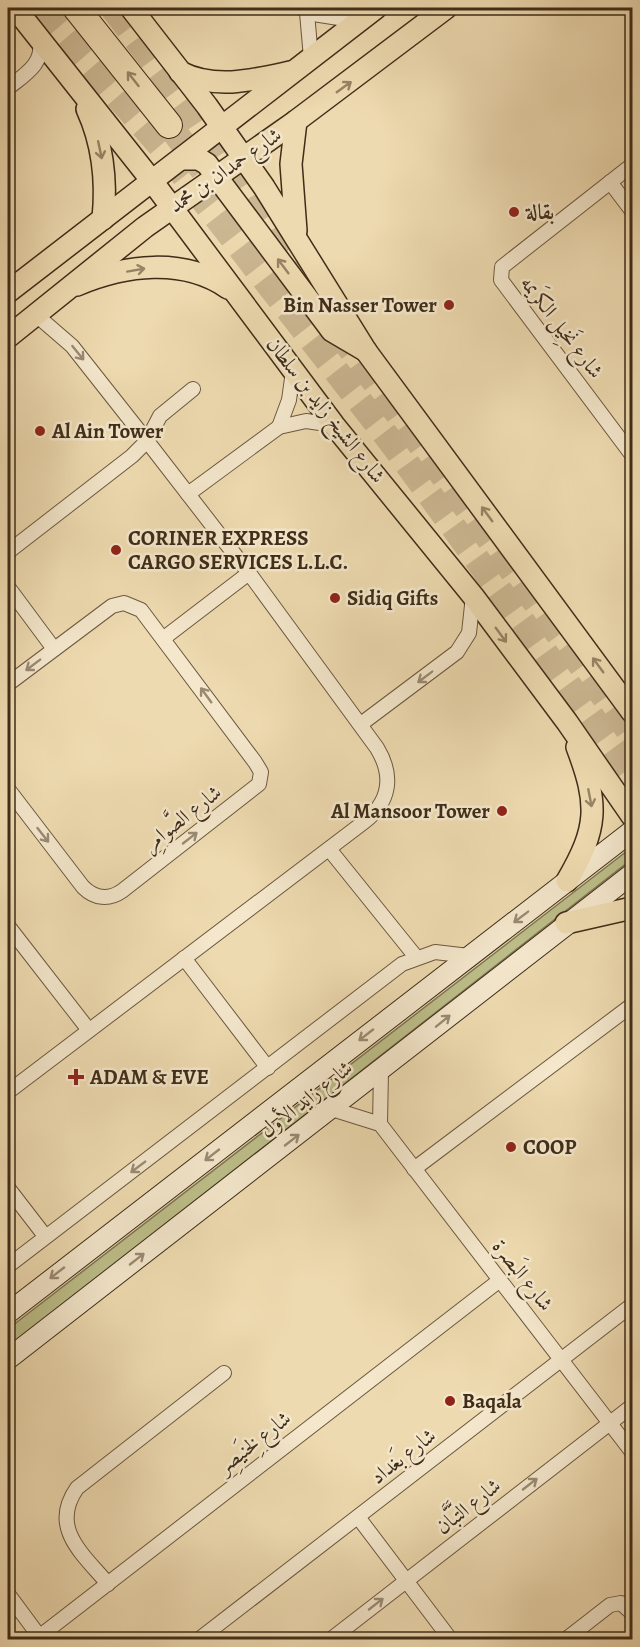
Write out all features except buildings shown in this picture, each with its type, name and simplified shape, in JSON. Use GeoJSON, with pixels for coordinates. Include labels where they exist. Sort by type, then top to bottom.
{"type":"FeatureCollection","features":[{"type":"Feature","properties":{"kind":"highway"},"geometry":{"type":"LineString","coordinates":[[76,8],[169,125]]}},
{"type":"Feature","properties":{"kind":"main road","name":"شارع الشيخ زايد بن سلطان"},"geometry":{"type":"LineString","coordinates":[[15,8],[152,181],[334,425],[473,596],[567,722],[633,816]]}},
{"type":"Feature","properties":{"kind":"main road"},"geometry":{"type":"LineString","coordinates":[[130,8],[244,158],[298,240],[366,351],[633,712]]}},
{"type":"Feature","properties":{"kind":"main road","name":"شارع حمدان بن محمد"},"geometry":{"type":"LineString","coordinates":[[8,292],[376,8]]}},
{"type":"Feature","properties":{"kind":"main road","name":"شارع حمدان بن محمد"},"geometry":{"type":"LineString","coordinates":[[8,341],[60,293],[171,207],[297,121],[446,8]]}},
{"type":"Feature","properties":{"kind":"main road"},"geometry":{"type":"LineString","coordinates":[[180,71],[205,82],[221,83],[304,64]]}},
{"type":"Feature","properties":{"kind":"main road"},"geometry":{"type":"LineString","coordinates":[[69,77],[82,99],[101,148],[105,188],[103,219]]}},
{"type":"Feature","properties":{"kind":"main road"},"geometry":{"type":"LineString","coordinates":[[297,121],[291,183],[298,240]]}},
{"type":"Feature","properties":{"kind":"main road"},"geometry":{"type":"LineString","coordinates":[[181,159],[199,159],[207,164],[332,331],[366,351]]}},
{"type":"Feature","properties":{"kind":"main road"},"geometry":{"type":"LineString","coordinates":[[60,293],[107,276],[135,270],[173,267],[205,274],[231,290],[242,301]]}},
{"type":"Feature","properties":{"kind":"main road"},"geometry":{"type":"LineString","coordinates":[[567,722],[584,770],[594,823],[582,856],[567,881]]}},
{"type":"Feature","properties":{"kind":"main road","name":"شارع زايد الأول"},"geometry":{"type":"LineString","coordinates":[[8,1313],[633,831]]}},
{"type":"Feature","properties":{"kind":"main road","name":"شارع زايد الأول"},"geometry":{"type":"LineString","coordinates":[[8,1359],[381,1071],[566,923],[633,874]]}},
{"type":"Feature","properties":{"kind":"main road"},"geometry":{"type":"LineString","coordinates":[[566,923],[633,908]]}},
{"type":"Feature","properties":{"kind":"street"},"geometry":{"type":"LineString","coordinates":[[304,64],[305,10],[358,21]]}},
{"type":"Feature","properties":{"kind":"street"},"geometry":{"type":"LineString","coordinates":[[8,88],[35,66],[40,52],[39,37]]}},
{"type":"Feature","properties":{"kind":"street","name":"شارع نَخِيل الكرَيمه"},"geometry":{"type":"LineString","coordinates":[[633,165],[502,267],[501,280],[633,455]]}},
{"type":"Feature","properties":{"kind":"street"},"geometry":{"type":"LineString","coordinates":[[610,182],[633,211]]}},
{"type":"Feature","properties":{"kind":"street"},"geometry":{"type":"LineString","coordinates":[[8,1092],[375,813],[388,788],[385,760],[249,573],[72,346],[35,314]]}},
{"type":"Feature","properties":{"kind":"street"},"geometry":{"type":"LineString","coordinates":[[279,427],[289,399],[293,371]]}},
{"type":"Feature","properties":{"kind":"street"},"geometry":{"type":"LineString","coordinates":[[8,552],[122,464],[147,441],[160,416],[193,389]]}},
{"type":"Feature","properties":{"kind":"street"},"geometry":{"type":"LineString","coordinates":[[188,494],[279,427],[306,421],[334,425]]}},
{"type":"Feature","properties":{"kind":"street"},"geometry":{"type":"LineString","coordinates":[[164,638],[249,573]]}},
{"type":"Feature","properties":{"kind":"street"},"geometry":{"type":"LineString","coordinates":[[8,587],[54,649]]}},
{"type":"Feature","properties":{"kind":"street"},"geometry":{"type":"LineString","coordinates":[[361,724],[457,652],[469,633],[473,596]]}},
{"type":"Feature","properties":{"kind":"street","name":"شارع الصَّوامِر"},"geometry":{"type":"LineString","coordinates":[[8,684],[112,606],[124,603],[141,609],[261,772],[259,784],[122,891],[105,898],[93,895],[83,887],[8,789]]}},
{"type":"Feature","properties":{"kind":"street"},"geometry":{"type":"LineString","coordinates":[[329,849],[416,957]]}},
{"type":"Feature","properties":{"kind":"street"},"geometry":{"type":"LineString","coordinates":[[8,927],[88,1029]]}},
{"type":"Feature","properties":{"kind":"street"},"geometry":{"type":"LineString","coordinates":[[8,1266],[402,964],[416,957],[446,952],[469,956]]}},
{"type":"Feature","properties":{"kind":"street"},"geometry":{"type":"LineString","coordinates":[[184,958],[268,1068]]}},
{"type":"Feature","properties":{"kind":"street"},"geometry":{"type":"LineString","coordinates":[[414,1169],[633,1005]]}},
{"type":"Feature","properties":{"kind":"street"},"geometry":{"type":"LineString","coordinates":[[332,1109],[380,1124],[381,1071]]}},
{"type":"Feature","properties":{"kind":"street","name":"شارع البَصرة"},"geometry":{"type":"LineString","coordinates":[[380,1124],[633,1452]]}},
{"type":"Feature","properties":{"kind":"street"},"geometry":{"type":"LineString","coordinates":[[8,1188],[45,1236]]}},
{"type":"Feature","properties":{"kind":"street","name":"شارع لِخنَيصِر"},"geometry":{"type":"LineString","coordinates":[[39,1638],[500,1280]]}},
{"type":"Feature","properties":{"kind":"street","name":"شارع بَغداد"},"geometry":{"type":"LineString","coordinates":[[198,1640],[633,1305]]}},
{"type":"Feature","properties":{"kind":"street"},"geometry":{"type":"LineString","coordinates":[[108,1584],[70,1536],[66,1524],[70,1499],[77,1488],[224,1373]]}},
{"type":"Feature","properties":{"kind":"street","name":"شارع التَّبَّان"},"geometry":{"type":"LineString","coordinates":[[330,1640],[633,1406]]}},
{"type":"Feature","properties":{"kind":"street"},"geometry":{"type":"LineString","coordinates":[[358,1517],[451,1640]]}},
{"type":"Feature","properties":{"kind":"street"},"geometry":{"type":"LineString","coordinates":[[8,1594],[39,1638]]}},
{"type":"Feature","properties":{"kind":"street"},"geometry":{"type":"LineString","coordinates":[[565,1640],[610,1605],[621,1603],[633,1613]]}},
{"type":"Feature","properties":{"kind":"green space"},"geometry":{"type":"Polygon","coordinates":[[[627,851],[632,859],[8,1347],[8,1329],[627,851]]]}},
{"type":"Feature","properties":{"kind":"tunnel"},"geometry":{"type":"LineString","coordinates":[[41,8],[165,151],[392,443],[632,772]]}},
{"type":"Feature","properties":{"kind":"tunnel"},"geometry":{"type":"LineString","coordinates":[[113,8],[198,121],[297,270]]}},
{"type":"Feature","properties":{"kind":"tunnel"},"geometry":{"type":"LineString","coordinates":[[169,125],[203,170]]}},
{"type":"Feature","properties":{"kind":"tunnel"},"geometry":{"type":"LineString","coordinates":[[337,330],[632,735]]}},
{"type":"Feature","properties":{"kind":"place","name":"بقالة"},"geometry":{"type":"Point","coordinates":[514,212]}},
{"type":"Feature","properties":{"kind":"place","name":"Bin Nasser Tower"},"geometry":{"type":"Point","coordinates":[449,305]}},
{"type":"Feature","properties":{"kind":"place","name":"Al Ain Tower"},"geometry":{"type":"Point","coordinates":[40,431]}},
{"type":"Feature","properties":{"kind":"place","name":"CORINER EXPRESS CARGO SERVICES L.L.C."},"geometry":{"type":"Point","coordinates":[116,550]}},
{"type":"Feature","properties":{"kind":"place","name":"Sidiq Gifts"},"geometry":{"type":"Point","coordinates":[335,598]}},
{"type":"Feature","properties":{"kind":"place","name":"Al Mansoor Tower"},"geometry":{"type":"Point","coordinates":[502,811]}},
{"type":"Feature","properties":{"kind":"place","name":"ADAM & EVE"},"geometry":{"type":"Point","coordinates":[76,1077]}},
{"type":"Feature","properties":{"kind":"place","name":"COOP"},"geometry":{"type":"Point","coordinates":[511,1147]}},
{"type":"Feature","properties":{"kind":"place","name":"Baqala"},"geometry":{"type":"Point","coordinates":[450,1401]}}]}
